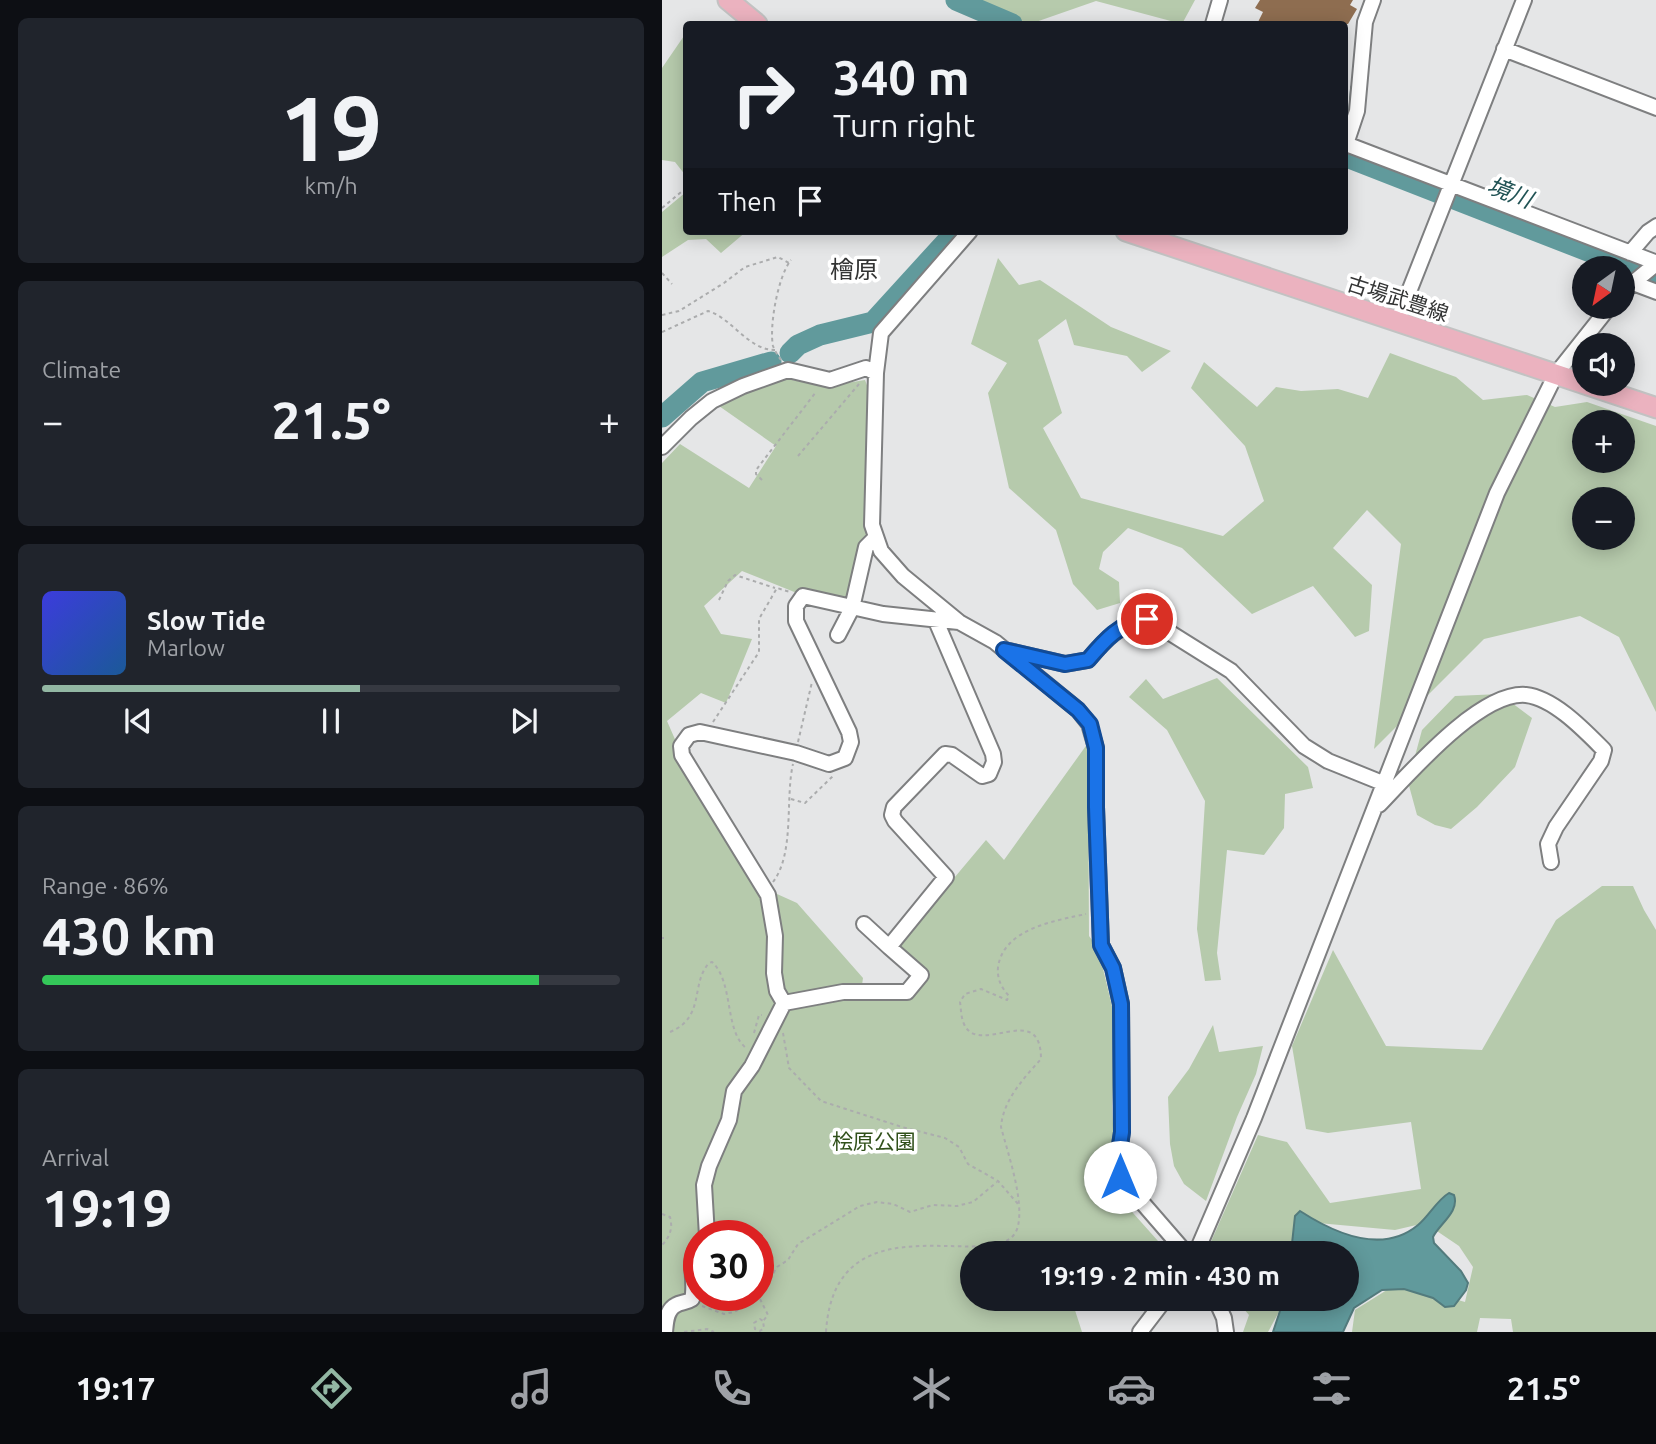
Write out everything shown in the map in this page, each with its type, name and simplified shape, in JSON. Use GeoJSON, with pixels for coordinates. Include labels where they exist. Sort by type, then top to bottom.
{"type":"FeatureCollection","features":[{"type":"Feature","properties":{"kind":"main road"},"geometry":{"type":"LineString","coordinates":[[728,0],[752,21]]}},
{"type":"Feature","properties":{"kind":"main road","name":"古場武豊線"},"geometry":{"type":"LineString","coordinates":[[1144,235],[1657,408]]}},
{"type":"Feature","properties":{"kind":"street"},"geometry":{"type":"LineString","coordinates":[[1214,21],[1220,0]]}},
{"type":"Feature","properties":{"kind":"street"},"geometry":{"type":"LineString","coordinates":[[1348,136],[1357,111],[1365,22],[1373,0]]}},
{"type":"Feature","properties":{"kind":"street"},"geometry":{"type":"LineString","coordinates":[[1397,322],[1524,0]]}},
{"type":"Feature","properties":{"kind":"street"},"geometry":{"type":"LineString","coordinates":[[1504,49],[1657,108]]}},
{"type":"Feature","properties":{"kind":"street"},"geometry":{"type":"LineString","coordinates":[[1348,145],[1657,263]]}},
{"type":"Feature","properties":{"kind":"street"},"geometry":{"type":"LineString","coordinates":[[1630,253],[1648,232],[1657,226]]}},
{"type":"Feature","properties":{"kind":"street"},"geometry":{"type":"LineString","coordinates":[[967,235],[881,333],[870,376],[872,525],[881,551],[890,563],[959,622],[1004,650],[1078,710],[1090,724],[1096,748],[1101,945],[1113,968],[1121,1004],[1122,1132],[1118,1158],[1120,1177],[1176,1241]]}},
{"type":"Feature","properties":{"kind":"street"},"geometry":{"type":"LineString","coordinates":[[1635,281],[1657,263]]}},
{"type":"Feature","properties":{"kind":"street"},"geometry":{"type":"LineString","coordinates":[[1635,288],[1657,292]]}},
{"type":"Feature","properties":{"kind":"street"},"geometry":{"type":"LineString","coordinates":[[1201,1241],[1254,1118],[1497,493],[1556,374],[1600,319]]}},
{"type":"Feature","properties":{"kind":"street"},"geometry":{"type":"LineString","coordinates":[[662,447],[712,401],[743,386],[788,370],[829,380],[866,368],[870,376]]}},
{"type":"Feature","properties":{"kind":"street"},"geometry":{"type":"LineString","coordinates":[[838,635],[852,608],[866,547],[875,538]]}},
{"type":"Feature","properties":{"kind":"street"},"geometry":{"type":"LineString","coordinates":[[890,947],[946,877],[895,821],[892,816],[894,807],[945,754],[952,755],[982,776],[989,774],[994,762],[993,754],[924,603],[923,592]]}},
{"type":"Feature","properties":{"kind":"street"},"geometry":{"type":"LineString","coordinates":[[706,1220],[705,1185],[709,1166],[729,1120],[734,1091],[752,1066],[781,1009],[774,973],[775,936],[768,895],[682,755],[681,746],[689,735],[700,732],[796,753],[829,764],[846,758],[852,742],[849,732],[796,621],[796,606],[803,596],[883,614],[959,622]]}},
{"type":"Feature","properties":{"kind":"street"},"geometry":{"type":"LineString","coordinates":[[1004,650],[1065,664],[1088,660],[1108,636],[1134,620],[1147,619],[1231,671],[1304,746],[1328,761],[1385,784]]}},
{"type":"Feature","properties":{"kind":"street"},"geometry":{"type":"LineString","coordinates":[[1371,814],[1457,726],[1511,696],[1528,695],[1547,702],[1577,723],[1604,750],[1601,761],[1556,827],[1548,844],[1551,862]]}},
{"type":"Feature","properties":{"kind":"street"},"geometry":{"type":"LineString","coordinates":[[781,1009],[843,992],[907,992],[921,975],[864,924]]}},
{"type":"Feature","properties":{"kind":"street"},"geometry":{"type":"LineString","coordinates":[[665,1332],[667,1316],[672,1308],[683,1302]]}},
{"type":"Feature","properties":{"kind":"street"},"geometry":{"type":"LineString","coordinates":[[1140,1332],[1156,1311]]}},
{"type":"Feature","properties":{"kind":"street"},"geometry":{"type":"LineString","coordinates":[[1221,1311],[1226,1332]]}},
{"type":"Feature","properties":{"kind":"path"},"geometry":{"type":"LineString","coordinates":[[662,208],[683,190]]}},
{"type":"Feature","properties":{"kind":"path"},"geometry":{"type":"LineString","coordinates":[[662,315],[679,311],[724,284],[745,267],[778,257],[790,262],[784,268],[776,296],[772,337],[775,350],[788,370]]}},
{"type":"Feature","properties":{"kind":"path"},"geometry":{"type":"LineString","coordinates":[[662,273],[672,284]]}},
{"type":"Feature","properties":{"kind":"path"},"geometry":{"type":"LineString","coordinates":[[662,332],[708,311],[755,344],[770,351],[775,350]]}},
{"type":"Feature","properties":{"kind":"path"},"geometry":{"type":"LineString","coordinates":[[798,456],[870,376]]}},
{"type":"Feature","properties":{"kind":"path"},"geometry":{"type":"LineString","coordinates":[[762,480],[756,470],[823,379]]}},
{"type":"Feature","properties":{"kind":"path"},"geometry":{"type":"LineString","coordinates":[[719,600],[728,581],[735,575],[770,589],[777,588],[803,596]]}},
{"type":"Feature","properties":{"kind":"path"},"geometry":{"type":"LineString","coordinates":[[710,733],[718,712],[759,652],[759,619],[777,588]]}},
{"type":"Feature","properties":{"kind":"path"},"geometry":{"type":"LineString","coordinates":[[764,888],[776,879],[782,861],[790,820],[791,773],[807,696],[819,667]]}},
{"type":"Feature","properties":{"kind":"path"},"geometry":{"type":"LineString","coordinates":[[790,799],[805,803],[840,768],[846,758]]}},
{"type":"Feature","properties":{"kind":"path"},"geometry":{"type":"LineString","coordinates":[[826,1332],[834,1289],[853,1265],[886,1250],[922,1245],[992,1247],[1007,1242],[1018,1229],[1019,1206],[1001,1127],[1002,1115],[1022,1080],[1041,1059],[1041,1048],[1036,1037],[1022,1030],[986,1036],[972,1033],[964,1025],[960,1002],[965,993],[980,989],[1007,1000],[1009,996],[1001,987],[999,966],[1002,953],[1012,941],[1037,926],[1100,911]]}},
{"type":"Feature","properties":{"kind":"path"},"geometry":{"type":"LineString","coordinates":[[670,1032],[683,1023],[695,1008],[703,972],[709,962],[712,962],[718,969],[728,996],[737,1039],[747,1048],[751,1047]]}},
{"type":"Feature","properties":{"kind":"path"},"geometry":{"type":"LineString","coordinates":[[753,1043],[755,1021],[759,1015],[781,1009],[789,1068],[821,1101],[946,1138],[959,1147],[968,1164],[997,1181],[1019,1206]]}},
{"type":"Feature","properties":{"kind":"path"},"geometry":{"type":"LineString","coordinates":[[774,1272],[788,1260],[798,1244],[844,1214],[877,1202],[893,1204],[910,1212],[942,1203],[957,1206],[972,1202],[997,1181]]}},
{"type":"Feature","properties":{"kind":"path"},"geometry":{"type":"LineString","coordinates":[[662,1213],[670,1217],[672,1227],[662,1245]]}},
{"type":"Feature","properties":{"kind":"path"},"geometry":{"type":"LineString","coordinates":[[717,1311],[724,1314],[736,1311]]}},
{"type":"Feature","properties":{"kind":"path"},"geometry":{"type":"LineString","coordinates":[[763,1321],[756,1320],[754,1330],[760,1331],[764,1328],[763,1321],[768,1315],[766,1311]]}},
{"type":"Feature","properties":{"kind":"path"},"geometry":{"type":"LineString","coordinates":[[684,1332],[707,1329],[714,1332]]}},
{"type":"Feature","properties":{"kind":"green space"},"geometry":{"type":"Polygon","coordinates":[[[968,0],[1195,0],[1184,21],[1171,21],[1096,1],[1039,21],[1022,21],[968,0]]]}},
{"type":"Feature","properties":{"kind":"green space"},"geometry":{"type":"Polygon","coordinates":[[[683,37],[683,172],[675,162],[662,160],[662,68],[683,37]]]}},
{"type":"Feature","properties":{"kind":"green space"},"geometry":{"type":"Polygon","coordinates":[[[683,194],[683,235],[742,235],[721,253],[706,239],[688,240],[662,257],[662,212],[683,194]]]}},
{"type":"Feature","properties":{"kind":"green space"},"geometry":{"type":"Polygon","coordinates":[[[998,258],[1019,285],[1040,280],[1111,327],[1171,351],[1142,372],[1127,356],[1074,345],[1066,319],[1038,340],[1062,413],[1043,428],[1081,498],[1223,536],[1264,501],[1245,446],[1191,388],[1204,362],[1257,407],[1276,387],[1301,391],[1338,389],[1368,398],[1390,353],[1456,377],[1483,400],[1527,395],[1555,407],[1587,402],[1610,410],[1572,410],[1572,473],[1635,473],[1635,419],[1656,426],[1656,712],[1619,637],[1580,616],[1484,639],[1374,749],[1401,544],[1367,510],[1333,548],[1372,585],[1369,631],[1355,637],[1313,586],[1252,614],[1182,548],[1128,528],[1103,552],[1099,569],[1119,582],[1120,603],[1097,610],[1073,584],[1056,530],[1009,488],[988,393],[1007,363],[971,344],[998,258]]]}},
{"type":"Feature","properties":{"kind":"green space","name":"桧原公園"},"geometry":{"type":"Polygon","coordinates":[[[774,377],[828,386],[865,380],[873,401],[873,540],[844,612],[742,571],[704,606],[721,634],[752,639],[726,703],[701,693],[667,721],[691,776],[759,886],[797,903],[863,978],[861,992],[907,991],[921,975],[897,946],[986,840],[1004,860],[1088,743],[1089,936],[1098,948],[1116,1023],[1112,1106],[1117,1195],[1158,1241],[960,1241],[960,1311],[1075,1311],[1082,1332],[662,1332],[662,463],[680,444],[749,488],[776,446],[719,406],[774,377]]]}},
{"type":"Feature","properties":{"kind":"green space"},"geometry":{"type":"Polygon","coordinates":[[[1217,678],[1308,767],[1313,788],[1285,794],[1284,828],[1264,855],[1227,850],[1217,953],[1221,980],[1205,981],[1197,929],[1205,801],[1167,730],[1129,697],[1146,679],[1163,699],[1217,678]]]}},
{"type":"Feature","properties":{"kind":"green space"},"geometry":{"type":"Polygon","coordinates":[[[1500,694],[1532,718],[1515,767],[1477,807],[1451,829],[1435,825],[1417,815],[1408,782],[1422,730],[1455,696],[1500,694]]]}},
{"type":"Feature","properties":{"kind":"green space"},"geometry":{"type":"Polygon","coordinates":[[[1602,886],[1633,886],[1656,930],[1656,1332],[1513,1332],[1511,1319],[1480,1318],[1477,1332],[1352,1332],[1355,1311],[1359,1311],[1359,1307],[1398,1283],[1465,1302],[1473,1267],[1459,1246],[1425,1223],[1395,1230],[1296,1221],[1294,1241],[1211,1241],[1258,1135],[1287,1142],[1330,1203],[1421,1189],[1411,1122],[1328,1133],[1306,1129],[1292,1046],[1333,950],[1386,1046],[1482,1050],[1556,920],[1602,886]]]}},
{"type":"Feature","properties":{"kind":"green space"},"geometry":{"type":"Polygon","coordinates":[[[1213,1025],[1219,1052],[1263,1046],[1256,1074],[1206,1201],[1184,1184],[1174,1166],[1168,1097],[1189,1069],[1213,1025]]]}},
{"type":"Feature","properties":{"kind":"green space"},"geometry":{"type":"Polygon","coordinates":[[[1246,1311],[1279,1311],[1268,1332],[1243,1332],[1249,1315],[1246,1311]]]}},
{"type":"Feature","properties":{"kind":"water"},"geometry":{"type":"Polygon","coordinates":[[[1449,1193],[1454,1195],[1455,1201],[1448,1218],[1433,1237],[1434,1243],[1461,1271],[1468,1283],[1454,1306],[1445,1307],[1433,1298],[1404,1289],[1382,1290],[1359,1305],[1359,1241],[1292,1241],[1295,1216],[1300,1211],[1328,1227],[1358,1238],[1389,1239],[1418,1225],[1449,1193]]]}},
{"type":"Feature","properties":{"kind":"water"},"geometry":{"type":"Polygon","coordinates":[[[1280,1311],[1353,1311],[1343,1332],[1273,1332],[1280,1311]]]}},
{"type":"Feature","properties":{"kind":"building"},"geometry":{"type":"Polygon","coordinates":[[[1260,0],[1353,0],[1350,5],[1357,9],[1348,24],[1348,21],[1258,21],[1263,12],[1255,8],[1260,0]]]}},
{"type":"Feature","properties":{"kind":"waterway","name":"境川"},"geometry":{"type":"LineString","coordinates":[[956,0],[1005,21]]}},
{"type":"Feature","properties":{"kind":"waterway"},"geometry":{"type":"LineString","coordinates":[[1348,116],[1352,87]]}},
{"type":"Feature","properties":{"kind":"waterway","name":"境川"},"geometry":{"type":"LineString","coordinates":[[1348,158],[1657,278]]}},
{"type":"Feature","properties":{"kind":"waterway"},"geometry":{"type":"LineString","coordinates":[[790,353],[798,345],[820,335],[873,322],[952,235]]}},
{"type":"Feature","properties":{"kind":"waterway"},"geometry":{"type":"LineString","coordinates":[[662,417],[702,382],[771,362]]}},
{"type":"Feature","properties":{"kind":"district","name":"檜原"},"geometry":{"type":"Point","coordinates":[854,269]}},
{"type":"Feature","properties":{"kind":"route"},"geometry":{"type":"LineString","coordinates":[[1120,1177],[1118,1158],[1122,1132],[1121,1004],[1113,968],[1101,945],[1096,748],[1090,724],[1078,710],[1004,650],[1065,664],[1088,660],[1108,636],[1134,620],[1147,619]]}}]}
